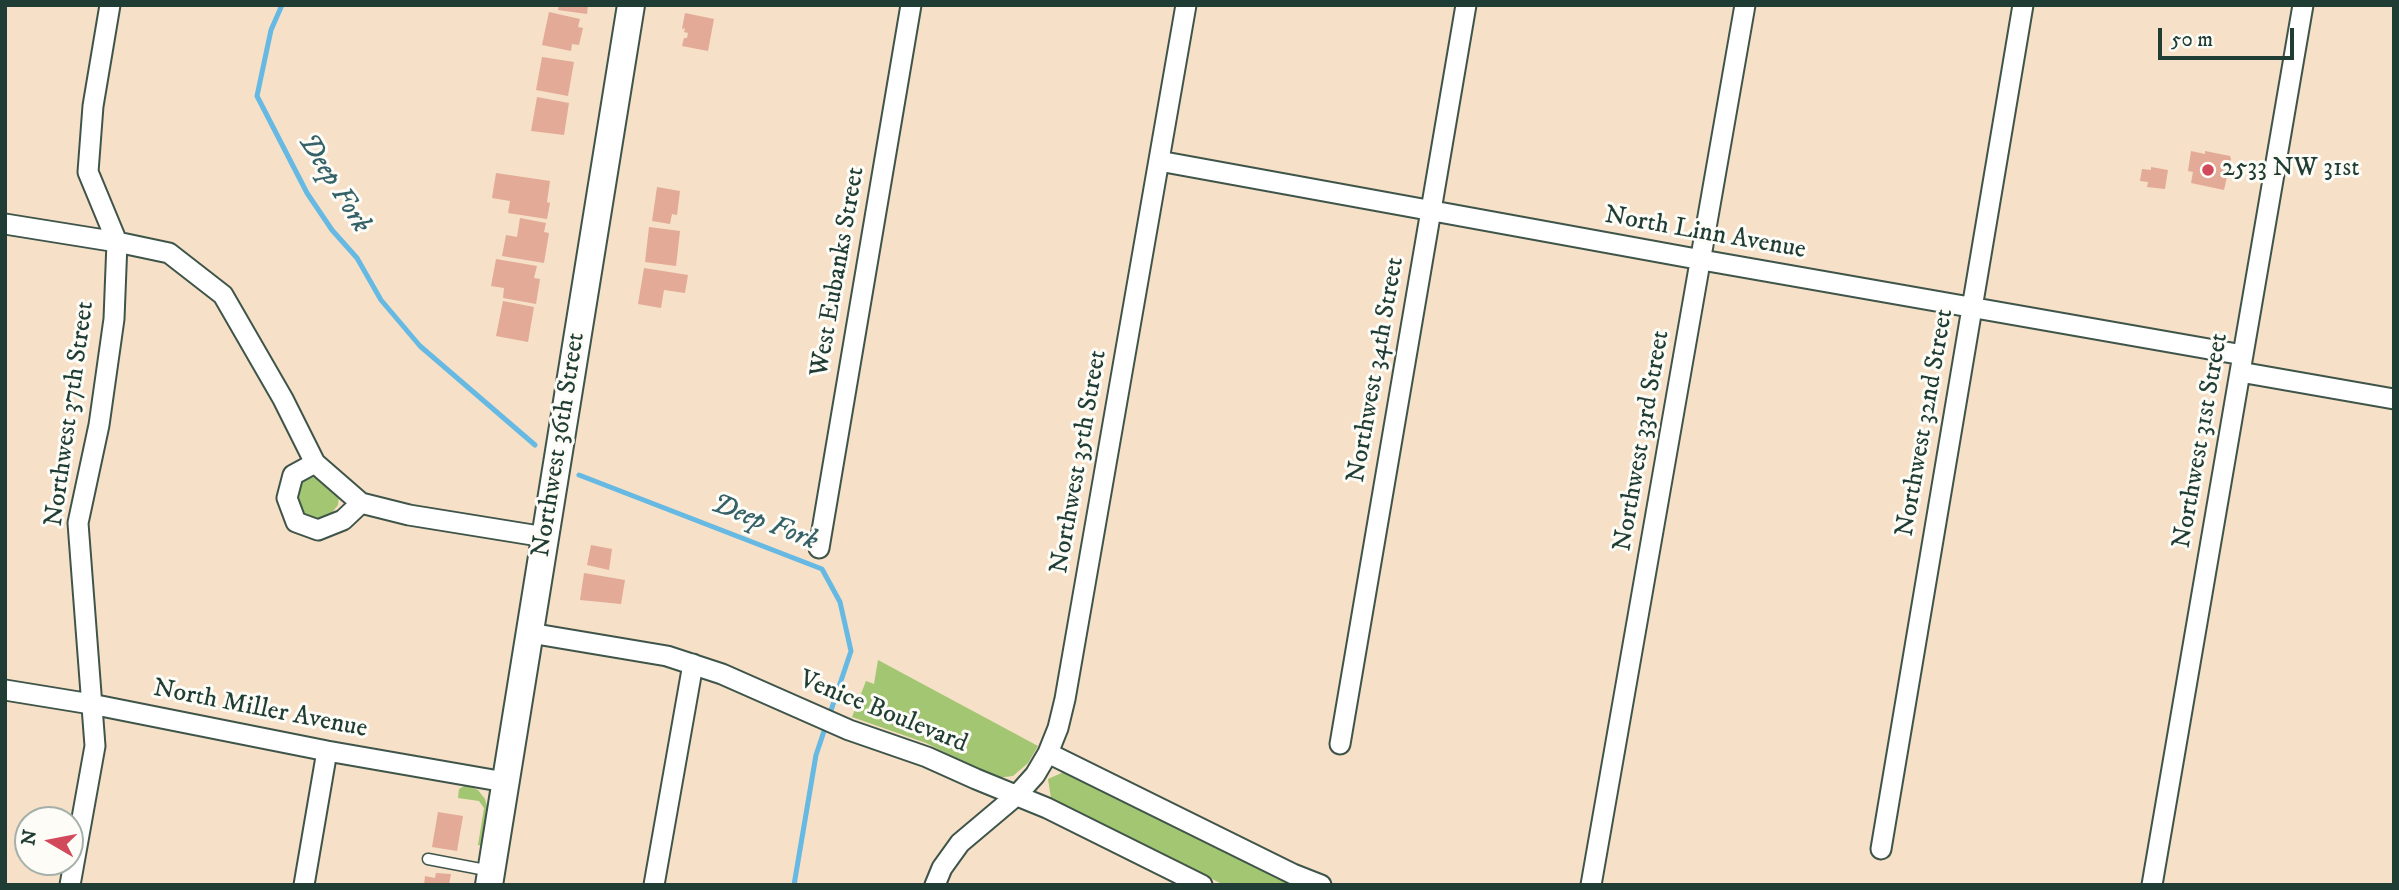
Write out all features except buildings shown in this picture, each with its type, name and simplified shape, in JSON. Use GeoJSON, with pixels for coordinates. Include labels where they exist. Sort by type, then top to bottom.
{"type":"FeatureCollection","features":[{"type":"Feature","properties":{"kind":"street"},"geometry":{"type":"LineString","coordinates":[[110,5],[93,106],[88,172],[117,242]]}},
{"type":"Feature","properties":{"kind":"street","name":"Northwest 36th Street"},"geometry":{"type":"LineString","coordinates":[[490,878],[631,5]]}},
{"type":"Feature","properties":{"kind":"street","name":"West Eubanks Street"},"geometry":{"type":"LineString","coordinates":[[819,548],[911,5]]}},
{"type":"Feature","properties":{"kind":"street","name":"Northwest 35th Street"},"geometry":{"type":"LineString","coordinates":[[935,885],[942,868],[960,842],[1017,795],[1035,775],[1048,753],[1065,699],[1186,5]]}},
{"type":"Feature","properties":{"kind":"street","name":"Northwest 34th Street"},"geometry":{"type":"LineString","coordinates":[[1339,744],[1466,5]]}},
{"type":"Feature","properties":{"kind":"street","name":"Northwest 33rd Street"},"geometry":{"type":"LineString","coordinates":[[1591,885],[1745,5]]}},
{"type":"Feature","properties":{"kind":"street","name":"Northwest 32nd Street"},"geometry":{"type":"LineString","coordinates":[[1881,849],[2023,5]]}},
{"type":"Feature","properties":{"kind":"street","name":"Northwest 31st Street"},"geometry":{"type":"LineString","coordinates":[[2152,885],[2303,5]]}},
{"type":"Feature","properties":{"kind":"street","name":"North Linn Avenue"},"geometry":{"type":"LineString","coordinates":[[1159,161],[1972,307],[2394,399]]}},
{"type":"Feature","properties":{"kind":"street"},"geometry":{"type":"LineString","coordinates":[[5,224],[169,253],[223,295],[283,399],[315,463],[361,503],[409,515],[545,537]]}},
{"type":"Feature","properties":{"kind":"street","name":"Northwest 37th Street"},"geometry":{"type":"LineString","coordinates":[[70,885],[95,746],[78,523],[103,398],[114,319],[117,242]]}},
{"type":"Feature","properties":{"kind":"street"},"geometry":{"type":"LineString","coordinates":[[315,463],[293,475],[287,498],[296,522],[318,530],[343,520],[361,503]]}},
{"type":"Feature","properties":{"kind":"street","name":"Venice Boulevard"},"geometry":{"type":"LineString","coordinates":[[530,633],[654,654],[693,664],[849,730],[927,757],[1047,808],[1202,885]]}},
{"type":"Feature","properties":{"kind":"street"},"geometry":{"type":"LineString","coordinates":[[654,885],[693,664]]}},
{"type":"Feature","properties":{"kind":"street","name":"North Miller Avenue"},"geometry":{"type":"LineString","coordinates":[[5,690],[505,782]]}},
{"type":"Feature","properties":{"kind":"street"},"geometry":{"type":"LineString","coordinates":[[304,885],[327,751]]}},
{"type":"Feature","properties":{"kind":"street"},"geometry":{"type":"LineString","coordinates":[[1048,753],[1293,874],[1321,885]]}},
{"type":"Feature","properties":{"kind":"lane"},"geometry":{"type":"LineString","coordinates":[[428,859],[490,878]]}},
{"type":"Feature","properties":{"kind":"green space"},"geometry":{"type":"Polygon","coordinates":[[[317,476],[339,496],[338,505],[330,515],[316,520],[304,517],[294,496],[301,481],[317,476]]]}},
{"type":"Feature","properties":{"kind":"green space"},"geometry":{"type":"Polygon","coordinates":[[[878,660],[1038,746],[1028,763],[1013,776],[996,778],[926,743],[852,717],[866,681],[874,684],[878,660]]]}},
{"type":"Feature","properties":{"kind":"green space"},"geometry":{"type":"Polygon","coordinates":[[[1066,771],[1300,885],[1224,885],[1051,798],[1048,779],[1066,771]]]}},
{"type":"Feature","properties":{"kind":"green space"},"geometry":{"type":"Polygon","coordinates":[[[466,785],[478,790],[485,799],[488,810],[482,846],[478,845],[484,808],[479,801],[458,798],[459,789],[466,785]]]}},
{"type":"Feature","properties":{"kind":"waterway","name":"Deep Fork"},"geometry":{"type":"LineString","coordinates":[[282,5],[271,30],[257,96],[307,193],[332,230],[357,258],[381,300],[420,346],[535,445]]}},
{"type":"Feature","properties":{"kind":"waterway","name":"Deep Fork"},"geometry":{"type":"LineString","coordinates":[[579,475],[822,569],[840,602],[851,651],[816,755],[794,885]]}},
{"type":"Feature","properties":{"kind":"place","name":"2533 NW 31st"},"geometry":{"type":"Point","coordinates":[2208,170]}}]}
